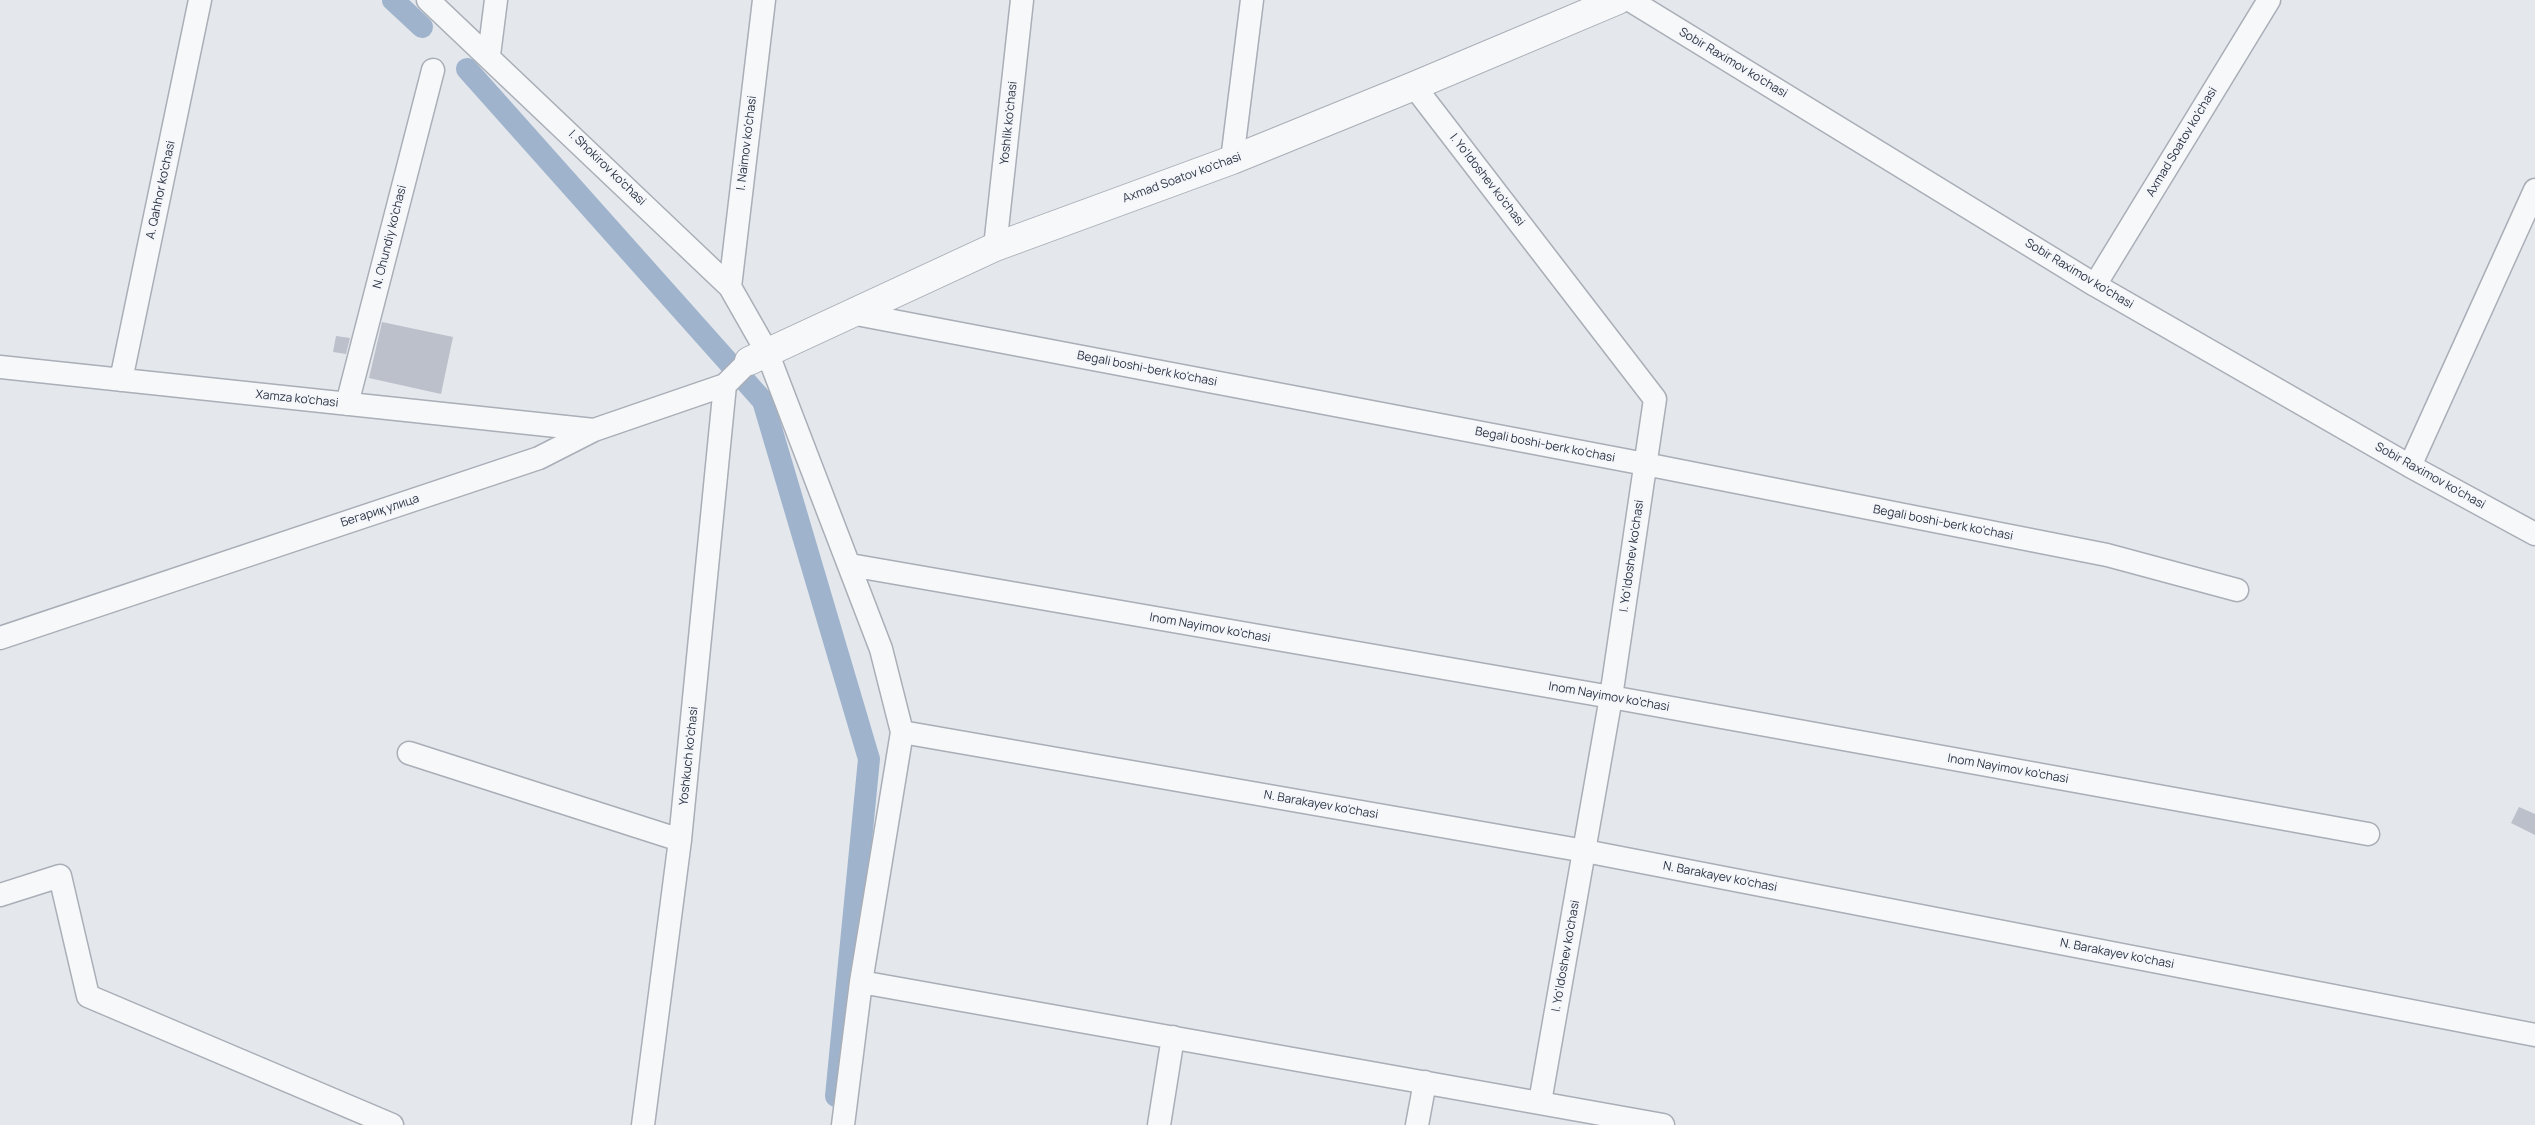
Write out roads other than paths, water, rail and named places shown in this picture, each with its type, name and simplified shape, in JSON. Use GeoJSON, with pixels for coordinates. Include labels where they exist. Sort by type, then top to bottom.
{"type":"FeatureCollection","features":[{"type":"Feature","properties":{"kind":"street","name":"A. Qahhor ko'chasi"},"geometry":{"type":"LineString","coordinates":[[121,380],[200,0]]}},
{"type":"Feature","properties":{"kind":"street","name":"I. Shokirov ko'chasi"},"geometry":{"type":"LineString","coordinates":[[428,0],[730,286],[744,368],[850,565],[882,649],[902,732]]}},
{"type":"Feature","properties":{"kind":"street"},"geometry":{"type":"LineString","coordinates":[[489,56],[496,0]]}},
{"type":"Feature","properties":{"kind":"street","name":"I. Naimov ko'chasi"},"geometry":{"type":"LineString","coordinates":[[730,286],[764,0]]}},
{"type":"Feature","properties":{"kind":"street","name":"Yoshlik ko'chasi"},"geometry":{"type":"LineString","coordinates":[[995,247],[1022,0]]}},
{"type":"Feature","properties":{"kind":"street"},"geometry":{"type":"LineString","coordinates":[[1232,160],[1252,0]]}},
{"type":"Feature","properties":{"kind":"street","name":"Axmad Soatov ko'chasi"},"geometry":{"type":"LineString","coordinates":[[744,368],[851,313],[995,247],[1232,160],[1618,0]]}},
{"type":"Feature","properties":{"kind":"street","name":"Sobir Raximov ko'chasi"},"geometry":{"type":"LineString","coordinates":[[1630,0],[2095,284],[2410,466],[2535,534]]}},
{"type":"Feature","properties":{"kind":"street","name":"Axmad Soatov ko'chasi"},"geometry":{"type":"LineString","coordinates":[[2095,284],[2268,0]]}},
{"type":"Feature","properties":{"kind":"street","name":"N. Ohundiy ko'chasi"},"geometry":{"type":"LineString","coordinates":[[347,404],[433,70]]}},
{"type":"Feature","properties":{"kind":"street","name":"I. Yo'ldoshev ko'chasi"},"geometry":{"type":"LineString","coordinates":[[1414,86],[1655,399],[1611,697],[1540,1102]]}},
{"type":"Feature","properties":{"kind":"street"},"geometry":{"type":"LineString","coordinates":[[2410,466],[2535,190]]}},
{"type":"Feature","properties":{"kind":"street","name":"Begali boshi-berk ko'chasi"},"geometry":{"type":"LineString","coordinates":[[851,313],[1645,464],[2108,555],[2237,590]]}},
{"type":"Feature","properties":{"kind":"street","name":"Xamza ko'chasi"},"geometry":{"type":"LineString","coordinates":[[0,367],[594,430]]}},
{"type":"Feature","properties":{"kind":"street","name":"Бегариқ улица"},"geometry":{"type":"LineString","coordinates":[[0,638],[539,458],[594,430],[744,368]]}},
{"type":"Feature","properties":{"kind":"street","name":"Yoshkuch ko'chasi"},"geometry":{"type":"LineString","coordinates":[[643,1125],[744,368]]}},
{"type":"Feature","properties":{"kind":"street","name":"Inom Nayimov ko'chasi"},"geometry":{"type":"LineString","coordinates":[[850,565],[1611,697],[2368,834]]}},
{"type":"Feature","properties":{"kind":"street"},"geometry":{"type":"LineString","coordinates":[[843,1125],[861,982],[902,732]]}},
{"type":"Feature","properties":{"kind":"street","name":"N. Barakayev ko'chasi"},"geometry":{"type":"LineString","coordinates":[[902,732],[1585,851],[2535,1035]]}},
{"type":"Feature","properties":{"kind":"street"},"geometry":{"type":"LineString","coordinates":[[409,753],[680,840]]}},
{"type":"Feature","properties":{"kind":"street"},"geometry":{"type":"LineString","coordinates":[[0,895],[60,876],[88,996],[392,1125]]}},
{"type":"Feature","properties":{"kind":"street"},"geometry":{"type":"LineString","coordinates":[[861,982],[1540,1102],[1659,1125]]}},
{"type":"Feature","properties":{"kind":"street"},"geometry":{"type":"LineString","coordinates":[[1159,1125],[1173,1037]]}},
{"type":"Feature","properties":{"kind":"street"},"geometry":{"type":"LineString","coordinates":[[1417,1125],[1425,1082]]}},
{"type":"Feature","properties":{"kind":"waterway"},"geometry":{"type":"LineString","coordinates":[[393,0],[422,27]]}},
{"type":"Feature","properties":{"kind":"waterway"},"geometry":{"type":"LineString","coordinates":[[467,69],[763,401],[869,759],[836,1096]]}}]}
